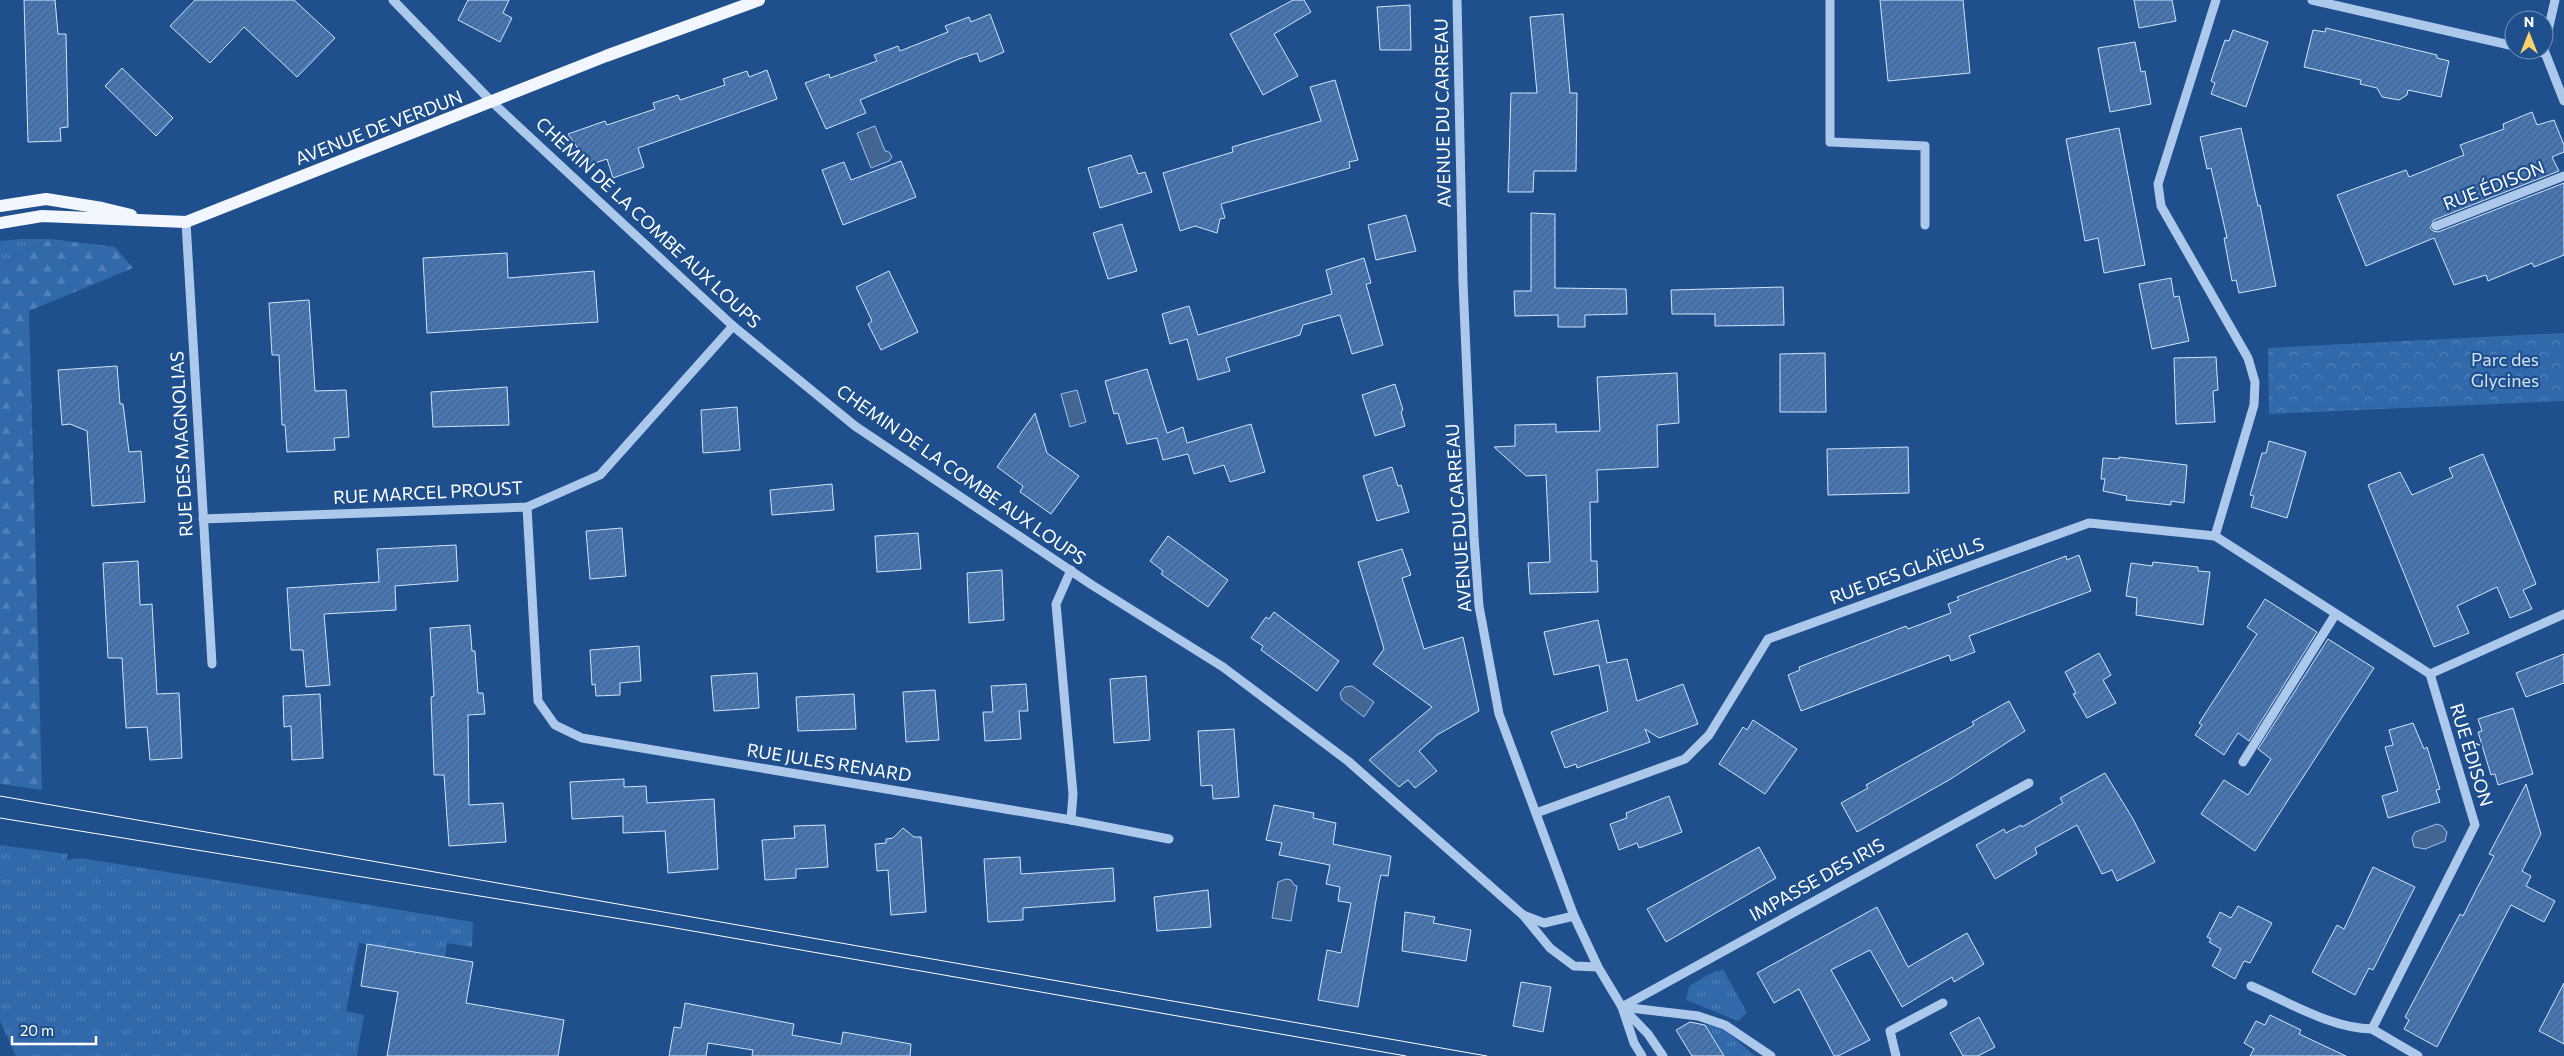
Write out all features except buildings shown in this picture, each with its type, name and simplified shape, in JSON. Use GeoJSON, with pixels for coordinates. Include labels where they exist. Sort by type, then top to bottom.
{"type":"FeatureCollection","features":[{"type":"Feature","properties":{"kind":"main road","name":"AVENUE DE VERDUN"},"geometry":{"type":"LineString","coordinates":[[0,223],[42,216],[186,222],[606,56],[759,0]]}},
{"type":"Feature","properties":{"kind":"main road"},"geometry":{"type":"LineString","coordinates":[[0,206],[46,199],[102,208],[152,221]]}},
{"type":"Feature","properties":{"kind":"street","name":"CHEMIN DE LA COMBE AUX LOUPS"},"geometry":{"type":"LineString","coordinates":[[393,0],[492,102],[733,326],[855,426],[1071,570],[1223,668],[1348,761],[1523,915],[1550,948],[1574,966],[1598,967]]}},
{"type":"Feature","properties":{"kind":"street","name":"AVENUE DU CARREAU"},"geometry":{"type":"LineString","coordinates":[[1456,0],[1465,330],[1479,606],[1500,714],[1574,916],[1598,967],[1622,1007],[1634,1043],[1642,1056]]}},
{"type":"Feature","properties":{"kind":"street"},"geometry":{"type":"LineString","coordinates":[[1830,0],[1830,142],[1925,146],[1925,225]]}},
{"type":"Feature","properties":{"kind":"street"},"geometry":{"type":"LineString","coordinates":[[2214,536],[2254,404],[2255,382],[2248,358],[2161,206],[2158,184],[2216,0]]}},
{"type":"Feature","properties":{"kind":"street"},"geometry":{"type":"LineString","coordinates":[[2312,0],[2504,44]]}},
{"type":"Feature","properties":{"kind":"street"},"geometry":{"type":"LineString","coordinates":[[2548,60],[2564,101]]}},
{"type":"Feature","properties":{"kind":"street","name":"RUE ÉDISON"},"geometry":{"type":"LineString","coordinates":[[2436,226],[2564,176]]}},
{"type":"Feature","properties":{"kind":"street","name":"RUE DES MAGNOLIAS"},"geometry":{"type":"LineString","coordinates":[[186,222],[212,664]]}},
{"type":"Feature","properties":{"kind":"street","name":"RUE MARCEL PROUST"},"geometry":{"type":"LineString","coordinates":[[203,519],[527,507],[600,475],[733,326]]}},
{"type":"Feature","properties":{"kind":"street","name":"RUE JULES RENARD"},"geometry":{"type":"LineString","coordinates":[[527,507],[538,701],[555,725],[582,738],[1071,820],[1169,839]]}},
{"type":"Feature","properties":{"kind":"street","name":"RUE DES GLAÏEULS"},"geometry":{"type":"LineString","coordinates":[[1536,813],[1685,759],[1709,735],[1768,639],[2089,523],[2214,536],[2430,674]]}},
{"type":"Feature","properties":{"kind":"street"},"geometry":{"type":"LineString","coordinates":[[1071,570],[1056,604],[1073,794],[1071,820]]}},
{"type":"Feature","properties":{"kind":"street"},"geometry":{"type":"LineString","coordinates":[[2430,674],[2564,614]]}},
{"type":"Feature","properties":{"kind":"street"},"geometry":{"type":"LineString","coordinates":[[2243,762],[2335,615]]}},
{"type":"Feature","properties":{"kind":"street","name":"RUE ÉDISON"},"geometry":{"type":"LineString","coordinates":[[2372,1029],[2475,825],[2430,674]]}},
{"type":"Feature","properties":{"kind":"street","name":"IMPASSE DES IRIS"},"geometry":{"type":"LineString","coordinates":[[1622,1007],[2029,783]]}},
{"type":"Feature","properties":{"kind":"street","name":"CHEMIN DE LA COMBE AUX LOUPS"},"geometry":{"type":"LineString","coordinates":[[1523,915],[1544,923],[1574,916]]}},
{"type":"Feature","properties":{"kind":"street"},"geometry":{"type":"LineString","coordinates":[[2251,986],[2334,1022],[2372,1029],[2418,1056]]}},
{"type":"Feature","properties":{"kind":"street"},"geometry":{"type":"LineString","coordinates":[[1896,1056],[1890,1031],[1943,1003]]}},
{"type":"Feature","properties":{"kind":"street","name":"AVENUE DU CARREAU"},"geometry":{"type":"LineString","coordinates":[[1622,1007],[1648,1034],[1664,1056]]}},
{"type":"Feature","properties":{"kind":"street"},"geometry":{"type":"LineString","coordinates":[[1622,1007],[1698,1016],[1726,1025],[1771,1056]]}},
{"type":"Feature","properties":{"kind":"green space"},"geometry":{"type":"Polygon","coordinates":[[[50,239],[0,266],[0,241],[50,239]]]}},
{"type":"Feature","properties":{"kind":"green space"},"geometry":{"type":"Polygon","coordinates":[[[50,239],[115,247],[133,268],[29,311],[42,790],[0,784],[0,266],[50,239]]]}},
{"type":"Feature","properties":{"kind":"green space","name":"Parc des Glycines"},"geometry":{"type":"Polygon","coordinates":[[[2564,333],[2564,401],[2269,414],[2268,348],[2564,333]]]}},
{"type":"Feature","properties":{"kind":"green space"},"geometry":{"type":"Polygon","coordinates":[[[0,845],[68,854],[66,860],[81,858],[473,922],[472,947],[447,943],[445,958],[359,943],[346,1011],[364,1015],[357,1056],[16,1056],[0,1021],[0,845]]]}},
{"type":"Feature","properties":{"kind":"green space"},"geometry":{"type":"Polygon","coordinates":[[[1723,969],[1747,1013],[1738,1021],[1686,1000],[1689,986],[1717,970],[1718,972],[1723,969]]]}},
{"type":"Feature","properties":{"kind":"green space"},"geometry":{"type":"Polygon","coordinates":[[[1713,1024],[1728,1032],[1755,1056],[1724,1056],[1705,1025],[1713,1024]]]}},
{"type":"Feature","properties":{"kind":"shaded area"},"geometry":{"type":"Polygon","coordinates":[[[875,126],[885,151],[889,152],[892,157],[889,161],[871,168],[857,133],[875,126]]]}},
{"type":"Feature","properties":{"kind":"shaded area"},"geometry":{"type":"Polygon","coordinates":[[[1077,390],[1086,422],[1070,427],[1061,394],[1077,390]]]}},
{"type":"Feature","properties":{"kind":"shaded area"},"geometry":{"type":"Polygon","coordinates":[[[1352,686],[1374,702],[1364,717],[1342,700],[1340,693],[1345,687],[1352,686]]]}},
{"type":"Feature","properties":{"kind":"shaded area"},"geometry":{"type":"Polygon","coordinates":[[[2437,824],[2442,826],[2447,832],[2445,841],[2425,849],[2414,847],[2412,838],[2415,832],[2437,824]]]}},
{"type":"Feature","properties":{"kind":"shaded area"},"geometry":{"type":"Polygon","coordinates":[[[1286,879],[1291,880],[1297,886],[1291,921],[1272,918],[1278,882],[1286,879]]]}},
{"type":"Feature","properties":{"kind":"tram line"},"geometry":{"type":"LineString","coordinates":[[0,796],[1487,1056]]}},
{"type":"Feature","properties":{"kind":"tram line"},"geometry":{"type":"LineString","coordinates":[[0,818],[664,926],[1406,1056]]}}]}
